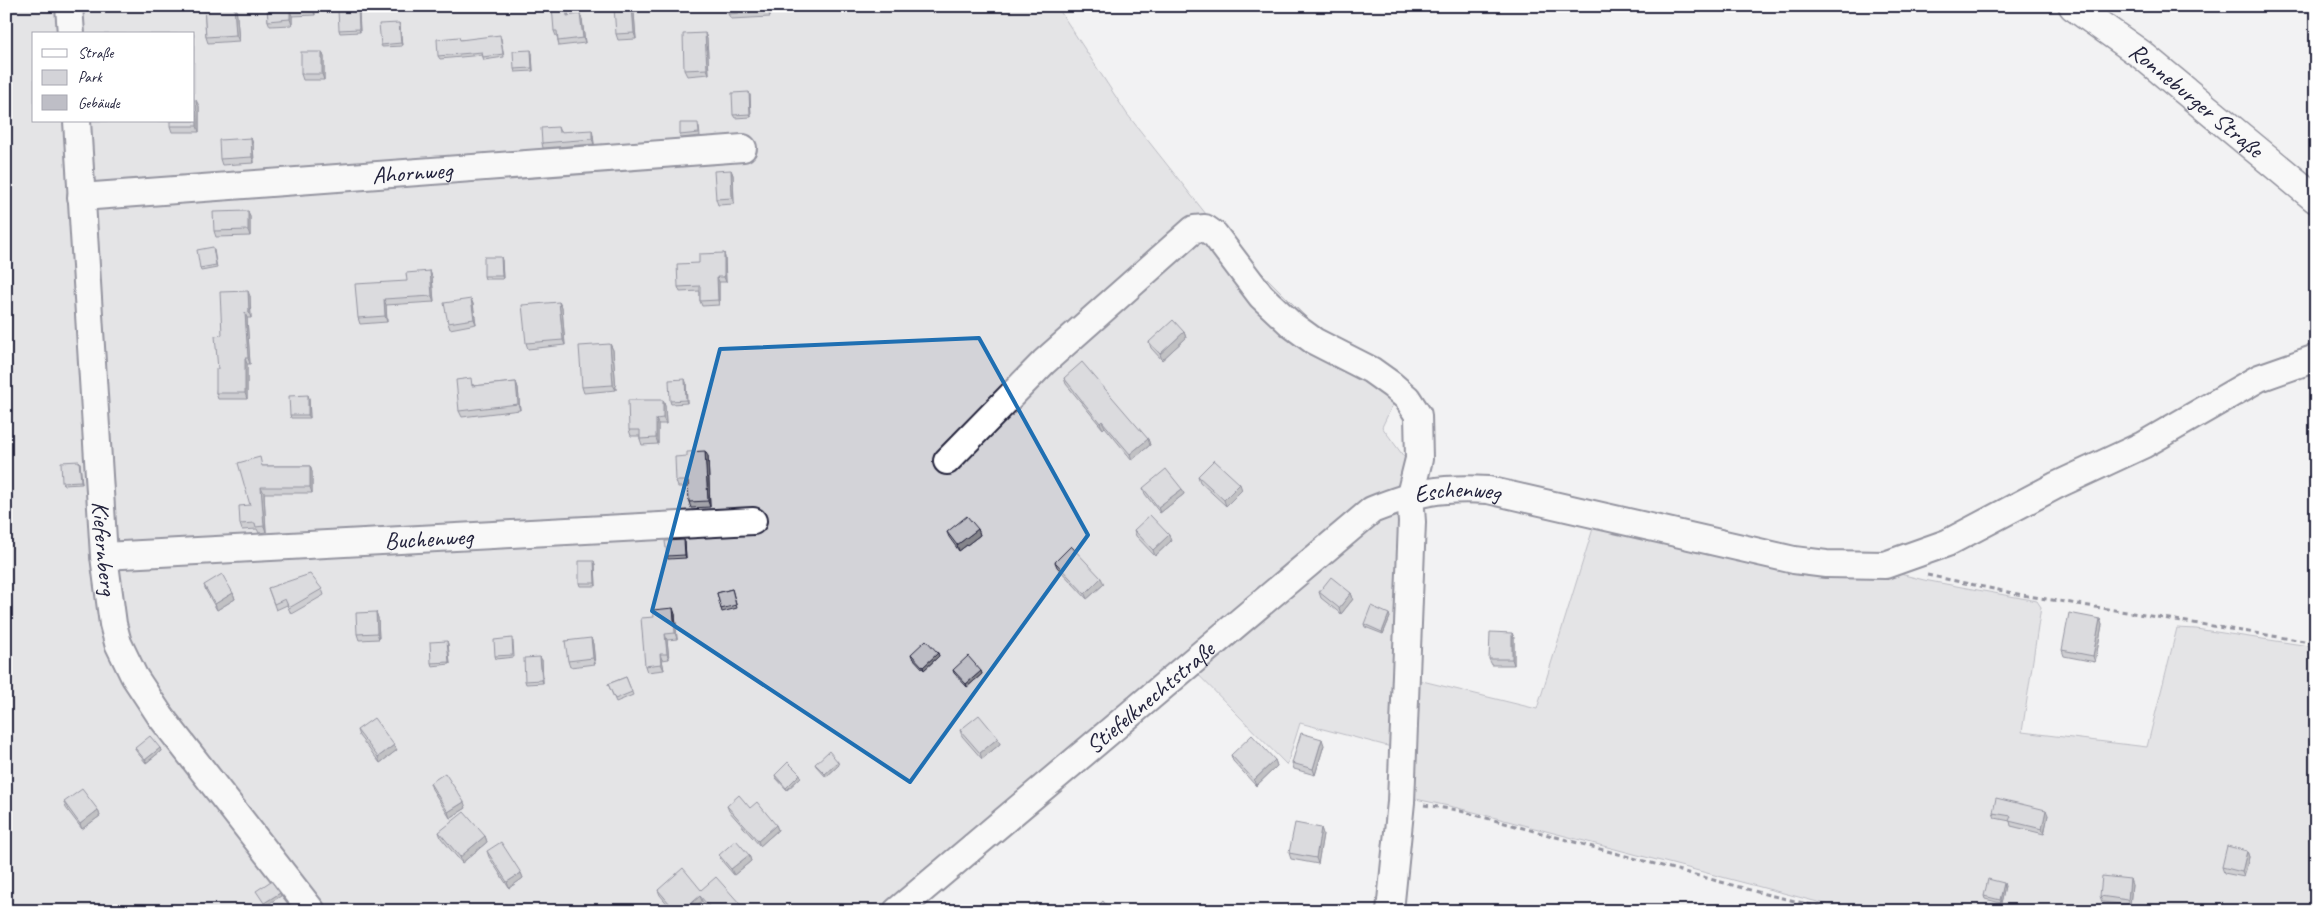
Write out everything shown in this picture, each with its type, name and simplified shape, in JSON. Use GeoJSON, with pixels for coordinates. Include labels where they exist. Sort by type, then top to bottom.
{"type":"FeatureCollection","features":[{"type":"Feature","properties":{"kind":"main road","name":"Ronneburger Straße"},"geometry":{"type":"LineString","coordinates":[[2073,6],[2142,55],[2316,199]]}},
{"type":"Feature","properties":{"kind":"street"},"geometry":{"type":"LineString","coordinates":[[69,6],[71,32]]}},
{"type":"Feature","properties":{"kind":"street","name":"Kiefernberg"},"geometry":{"type":"LineString","coordinates":[[76,122],[104,556],[113,624],[118,643],[134,676],[161,717],[312,911]]}},
{"type":"Feature","properties":{"kind":"street","name":"Ahornweg"},"geometry":{"type":"LineString","coordinates":[[81,197],[743,148]]}},
{"type":"Feature","properties":{"kind":"street"},"geometry":{"type":"LineString","coordinates":[[947,461],[1044,362],[1194,229],[1205,228],[1215,235],[1261,296],[1292,325],[1314,341],[1371,370],[1407,398],[1418,414],[1419,458],[1410,495]]}},
{"type":"Feature","properties":{"kind":"street","name":"Eschenweg"},"geometry":{"type":"LineString","coordinates":[[1390,911],[1401,802],[1412,522],[1410,495],[1451,488],[1488,490],[1794,560],[1826,564],[1884,565],[1947,543],[2057,485],[2143,445],[2259,378],[2316,358]]}},
{"type":"Feature","properties":{"kind":"street","name":"Stiefelknechtstraße"},"geometry":{"type":"LineString","coordinates":[[897,911],[1372,510],[1410,495]]}},
{"type":"Feature","properties":{"kind":"street","name":"Buchenweg"},"geometry":{"type":"LineString","coordinates":[[104,556],[752,520]]}},
{"type":"Feature","properties":{"kind":"path"},"geometry":{"type":"LineString","coordinates":[[1921,573],[2022,595],[2316,643]]}},
{"type":"Feature","properties":{"kind":"path"},"geometry":{"type":"LineString","coordinates":[[1401,802],[1457,810],[1728,885],[1837,911]]}},
{"type":"Feature","properties":{"kind":"highlighted area"},"geometry":{"type":"Polygon","coordinates":[[[979,338],[1088,535],[910,782],[652,611],[720,349],[979,338]]]}},
{"type":"Feature","properties":{"kind":"green space"},"geometry":{"type":"Polygon","coordinates":[[[6,6],[1059,6],[1058,8],[1127,114],[1217,228],[1315,326],[1405,379],[1382,427],[1410,465],[1399,749],[1300,723],[1287,765],[1180,656],[881,911],[6,911],[6,6]]]}},
{"type":"Feature","properties":{"kind":"green space"},"geometry":{"type":"Polygon","coordinates":[[[1595,522],[1884,570],[1924,580],[2037,601],[2041,607],[2022,732],[2147,747],[2177,628],[2196,629],[2316,647],[2316,911],[1852,911],[1458,808],[1411,798],[1414,679],[1537,709],[1595,522]]]}},
{"type":"Feature","properties":{"kind":"building"},"geometry":{"type":"Polygon","coordinates":[[[204,6],[234,6],[236,35],[206,37],[204,6]]]}},
{"type":"Feature","properties":{"kind":"building"},"geometry":{"type":"Polygon","coordinates":[[[267,6],[312,6],[313,10],[290,10],[290,19],[268,21],[267,6]]]}},
{"type":"Feature","properties":{"kind":"building"},"geometry":{"type":"Polygon","coordinates":[[[552,6],[566,6],[567,16],[580,14],[583,38],[558,41],[557,31],[554,31],[552,6]]]}},
{"type":"Feature","properties":{"kind":"building"},"geometry":{"type":"Polygon","coordinates":[[[728,6],[767,6],[768,11],[728,14],[728,6]]]}},
{"type":"Feature","properties":{"kind":"building"},"geometry":{"type":"Polygon","coordinates":[[[632,7],[634,33],[616,34],[614,8],[632,7]]]}},
{"type":"Feature","properties":{"kind":"building"},"geometry":{"type":"Polygon","coordinates":[[[358,9],[359,29],[339,30],[338,10],[358,9]]]}},
{"type":"Feature","properties":{"kind":"building"},"geometry":{"type":"Polygon","coordinates":[[[399,23],[401,43],[381,45],[379,24],[399,23]]]}},
{"type":"Feature","properties":{"kind":"building"},"geometry":{"type":"Polygon","coordinates":[[[705,33],[707,69],[684,70],[683,34],[705,33]]]}},
{"type":"Feature","properties":{"kind":"building"},"geometry":{"type":"Polygon","coordinates":[[[500,35],[503,54],[483,57],[482,52],[438,56],[437,39],[459,37],[460,40],[500,35]]]}},
{"type":"Feature","properties":{"kind":"building"},"geometry":{"type":"Polygon","coordinates":[[[531,50],[532,68],[514,69],[513,51],[531,50]]]}},
{"type":"Feature","properties":{"kind":"building"},"geometry":{"type":"Polygon","coordinates":[[[301,52],[322,52],[322,74],[301,74],[301,52]]]}},
{"type":"Feature","properties":{"kind":"building"},"geometry":{"type":"Polygon","coordinates":[[[749,92],[750,114],[733,115],[732,93],[749,92]]]}},
{"type":"Feature","properties":{"kind":"building"},"geometry":{"type":"Polygon","coordinates":[[[196,100],[197,126],[170,126],[170,122],[195,122],[196,100]]]}},
{"type":"Feature","properties":{"kind":"building"},"geometry":{"type":"Polygon","coordinates":[[[680,123],[698,123],[699,133],[680,135],[680,123]]]}},
{"type":"Feature","properties":{"kind":"building"},"geometry":{"type":"Polygon","coordinates":[[[558,127],[559,132],[592,130],[592,139],[542,143],[541,128],[558,127]]]}},
{"type":"Feature","properties":{"kind":"building"},"geometry":{"type":"Polygon","coordinates":[[[251,138],[252,157],[220,159],[219,140],[251,138]]]}},
{"type":"Feature","properties":{"kind":"building"},"geometry":{"type":"Polygon","coordinates":[[[731,170],[732,198],[716,199],[714,171],[731,170]]]}},
{"type":"Feature","properties":{"kind":"building"},"geometry":{"type":"Polygon","coordinates":[[[248,211],[248,230],[214,231],[213,212],[248,211]]]}},
{"type":"Feature","properties":{"kind":"building"},"geometry":{"type":"Polygon","coordinates":[[[213,247],[216,265],[200,268],[197,250],[213,247]]]}},
{"type":"Feature","properties":{"kind":"building"},"geometry":{"type":"Polygon","coordinates":[[[724,253],[724,277],[717,277],[718,300],[700,301],[700,286],[678,287],[677,264],[699,263],[699,254],[724,253]]]}},
{"type":"Feature","properties":{"kind":"building"},"geometry":{"type":"Polygon","coordinates":[[[484,257],[501,257],[502,276],[484,276],[484,257]]]}},
{"type":"Feature","properties":{"kind":"building"},"geometry":{"type":"Polygon","coordinates":[[[430,271],[432,296],[384,299],[385,316],[358,318],[355,284],[407,281],[406,273],[430,271]]]}},
{"type":"Feature","properties":{"kind":"building"},"geometry":{"type":"Polygon","coordinates":[[[248,291],[249,312],[245,313],[248,358],[245,358],[245,393],[216,393],[216,369],[218,369],[215,336],[222,335],[220,292],[248,291]]]}},
{"type":"Feature","properties":{"kind":"building"},"geometry":{"type":"Polygon","coordinates":[[[471,299],[474,319],[448,323],[444,303],[471,299]]]}},
{"type":"Feature","properties":{"kind":"building"},"geometry":{"type":"Polygon","coordinates":[[[559,302],[563,340],[526,343],[522,305],[559,302]]]}},
{"type":"Feature","properties":{"kind":"building"},"geometry":{"type":"Polygon","coordinates":[[[1173,320],[1184,332],[1160,354],[1149,342],[1173,320]]]}},
{"type":"Feature","properties":{"kind":"building"},"geometry":{"type":"Polygon","coordinates":[[[610,344],[613,385],[582,387],[579,346],[610,344]]]}},
{"type":"Feature","properties":{"kind":"building"},"geometry":{"type":"Polygon","coordinates":[[[1082,362],[1148,439],[1130,454],[1102,421],[1100,423],[1064,378],[1082,362]]]}},
{"type":"Feature","properties":{"kind":"building"},"geometry":{"type":"Polygon","coordinates":[[[471,378],[472,386],[516,382],[518,404],[459,411],[456,380],[471,378]]]}},
{"type":"Feature","properties":{"kind":"building"},"geometry":{"type":"Polygon","coordinates":[[[685,379],[686,400],[670,401],[669,380],[685,379]]]}},
{"type":"Feature","properties":{"kind":"building"},"geometry":{"type":"Polygon","coordinates":[[[308,395],[308,415],[290,415],[289,396],[308,395]]]}},
{"type":"Feature","properties":{"kind":"building"},"geometry":{"type":"Polygon","coordinates":[[[628,400],[663,400],[663,418],[656,419],[656,438],[640,439],[640,430],[629,430],[628,400]]]}},
{"type":"Feature","properties":{"kind":"building"},"geometry":{"type":"Polygon","coordinates":[[[705,451],[708,501],[689,502],[688,481],[676,481],[675,457],[687,456],[687,452],[705,451]]]}},
{"type":"Feature","properties":{"kind":"building"},"geometry":{"type":"Polygon","coordinates":[[[260,457],[262,466],[310,466],[310,487],[261,487],[264,526],[256,527],[255,523],[240,524],[239,506],[250,505],[238,463],[260,457]]]}},
{"type":"Feature","properties":{"kind":"building"},"geometry":{"type":"Polygon","coordinates":[[[1214,460],[1240,484],[1224,500],[1198,476],[1214,460]]]}},
{"type":"Feature","properties":{"kind":"building"},"geometry":{"type":"Polygon","coordinates":[[[79,461],[81,481],[62,482],[61,462],[79,461]]]}},
{"type":"Feature","properties":{"kind":"building"},"geometry":{"type":"Polygon","coordinates":[[[1166,469],[1182,489],[1158,507],[1143,488],[1166,469]]]}},
{"type":"Feature","properties":{"kind":"building"},"geometry":{"type":"Polygon","coordinates":[[[1150,515],[1169,535],[1153,550],[1134,530],[1150,515]]]}},
{"type":"Feature","properties":{"kind":"building"},"geometry":{"type":"Polygon","coordinates":[[[967,516],[978,529],[957,545],[947,532],[967,516]]]}},
{"type":"Feature","properties":{"kind":"building"},"geometry":{"type":"Polygon","coordinates":[[[684,540],[685,555],[667,556],[665,541],[684,540]]]}},
{"type":"Feature","properties":{"kind":"building"},"geometry":{"type":"Polygon","coordinates":[[[1071,546],[1101,578],[1085,594],[1055,562],[1071,546]]]}},
{"type":"Feature","properties":{"kind":"building"},"geometry":{"type":"Polygon","coordinates":[[[579,561],[594,561],[595,583],[579,583],[579,561]]]}},
{"type":"Feature","properties":{"kind":"building"},"geometry":{"type":"Polygon","coordinates":[[[222,574],[233,593],[215,604],[204,585],[222,574]]]}},
{"type":"Feature","properties":{"kind":"building"},"geometry":{"type":"Polygon","coordinates":[[[310,574],[322,589],[289,608],[285,599],[274,604],[268,588],[310,574]]]}},
{"type":"Feature","properties":{"kind":"building"},"geometry":{"type":"Polygon","coordinates":[[[1331,577],[1351,593],[1339,608],[1319,592],[1331,577]]]}},
{"type":"Feature","properties":{"kind":"building"},"geometry":{"type":"Polygon","coordinates":[[[732,589],[736,605],[721,609],[717,593],[732,589]]]}},
{"type":"Feature","properties":{"kind":"building"},"geometry":{"type":"Polygon","coordinates":[[[1371,606],[1389,614],[1382,632],[1364,624],[1371,606]]]}},
{"type":"Feature","properties":{"kind":"building"},"geometry":{"type":"Polygon","coordinates":[[[673,608],[675,633],[665,634],[667,654],[660,654],[661,664],[645,666],[641,618],[654,617],[653,610],[673,608]]]}},
{"type":"Feature","properties":{"kind":"building"},"geometry":{"type":"Polygon","coordinates":[[[376,612],[377,633],[357,634],[356,613],[376,612]]]}},
{"type":"Feature","properties":{"kind":"building"},"geometry":{"type":"Polygon","coordinates":[[[2069,613],[2100,619],[2093,656],[2062,650],[2069,613]]]}},
{"type":"Feature","properties":{"kind":"building"},"geometry":{"type":"Polygon","coordinates":[[[1490,632],[1512,633],[1512,659],[1489,659],[1490,632]]]}},
{"type":"Feature","properties":{"kind":"building"},"geometry":{"type":"Polygon","coordinates":[[[512,638],[513,655],[495,656],[494,640],[512,638]]]}},
{"type":"Feature","properties":{"kind":"building"},"geometry":{"type":"Polygon","coordinates":[[[591,638],[593,658],[568,661],[565,641],[591,638]]]}},
{"type":"Feature","properties":{"kind":"building"},"geometry":{"type":"Polygon","coordinates":[[[926,640],[938,653],[923,667],[911,654],[926,640]]]}},
{"type":"Feature","properties":{"kind":"building"},"geometry":{"type":"Polygon","coordinates":[[[447,641],[449,662],[431,663],[430,642],[447,641]]]}},
{"type":"Feature","properties":{"kind":"building"},"geometry":{"type":"Polygon","coordinates":[[[968,656],[981,671],[966,684],[953,670],[968,656]]]}},
{"type":"Feature","properties":{"kind":"building"},"geometry":{"type":"Polygon","coordinates":[[[540,657],[542,680],[525,681],[524,658],[540,657]]]}},
{"type":"Feature","properties":{"kind":"building"},"geometry":{"type":"Polygon","coordinates":[[[626,677],[632,692],[615,699],[608,684],[626,677]]]}},
{"type":"Feature","properties":{"kind":"building"},"geometry":{"type":"Polygon","coordinates":[[[979,715],[998,738],[980,753],[960,730],[979,715]]]}},
{"type":"Feature","properties":{"kind":"building"},"geometry":{"type":"Polygon","coordinates":[[[374,718],[394,745],[378,757],[357,730],[374,718]]]}},
{"type":"Feature","properties":{"kind":"building"},"geometry":{"type":"Polygon","coordinates":[[[1301,733],[1322,739],[1313,769],[1292,763],[1301,733]]]}},
{"type":"Feature","properties":{"kind":"building"},"geometry":{"type":"Polygon","coordinates":[[[1252,735],[1275,760],[1254,780],[1231,755],[1252,735]]]}},
{"type":"Feature","properties":{"kind":"building"},"geometry":{"type":"Polygon","coordinates":[[[150,736],[160,748],[145,760],[135,748],[150,736]]]}},
{"type":"Feature","properties":{"kind":"building"},"geometry":{"type":"Polygon","coordinates":[[[829,751],[838,762],[825,774],[815,764],[829,751]]]}},
{"type":"Feature","properties":{"kind":"building"},"geometry":{"type":"Polygon","coordinates":[[[788,762],[800,774],[786,788],[775,775],[788,762]]]}},
{"type":"Feature","properties":{"kind":"building"},"geometry":{"type":"Polygon","coordinates":[[[445,773],[464,802],[448,812],[430,783],[445,773]]]}},
{"type":"Feature","properties":{"kind":"building"},"geometry":{"type":"Polygon","coordinates":[[[82,789],[98,810],[80,824],[64,802],[82,789]]]}},
{"type":"Feature","properties":{"kind":"building"},"geometry":{"type":"Polygon","coordinates":[[[739,795],[750,808],[757,802],[776,825],[758,841],[727,806],[739,795]]]}},
{"type":"Feature","properties":{"kind":"building"},"geometry":{"type":"Polygon","coordinates":[[[1996,798],[2046,810],[2042,829],[2009,821],[2011,816],[1993,813],[1996,798]]]}},
{"type":"Feature","properties":{"kind":"building"},"geometry":{"type":"Polygon","coordinates":[[[464,812],[485,836],[460,857],[439,832],[464,812]]]}},
{"type":"Feature","properties":{"kind":"building"},"geometry":{"type":"Polygon","coordinates":[[[1295,823],[1321,828],[1316,858],[1289,853],[1295,823]]]}},
{"type":"Feature","properties":{"kind":"building"},"geometry":{"type":"Polygon","coordinates":[[[736,840],[749,855],[731,869],[719,855],[736,840]]]}},
{"type":"Feature","properties":{"kind":"building"},"geometry":{"type":"Polygon","coordinates":[[[501,842],[521,873],[507,882],[487,851],[501,842]]]}},
{"type":"Feature","properties":{"kind":"building"},"geometry":{"type":"Polygon","coordinates":[[[2227,846],[2247,851],[2242,872],[2222,867],[2227,846]]]}},
{"type":"Feature","properties":{"kind":"building"},"geometry":{"type":"Polygon","coordinates":[[[683,868],[701,890],[716,877],[741,905],[735,911],[713,911],[700,896],[682,911],[676,911],[658,890],[683,868]]]}},
{"type":"Feature","properties":{"kind":"building"},"geometry":{"type":"Polygon","coordinates":[[[2102,876],[2130,879],[2128,900],[2100,896],[2102,876]]]}},
{"type":"Feature","properties":{"kind":"building"},"geometry":{"type":"Polygon","coordinates":[[[1988,879],[2004,883],[2000,900],[1984,896],[1988,879]]]}},
{"type":"Feature","properties":{"kind":"building"},"geometry":{"type":"Polygon","coordinates":[[[271,881],[280,893],[264,903],[256,891],[271,881]]]}},
{"type":"Feature","properties":{"kind":"building"},"geometry":{"type":"Polygon","coordinates":[[[1103,901],[1111,911],[1092,911],[1103,901]]]}},
{"type":"Feature","properties":{"kind":"building"},"geometry":{"type":"Polygon","coordinates":[[[1037,902],[1044,911],[1028,911],[1037,902]]]}}]}
